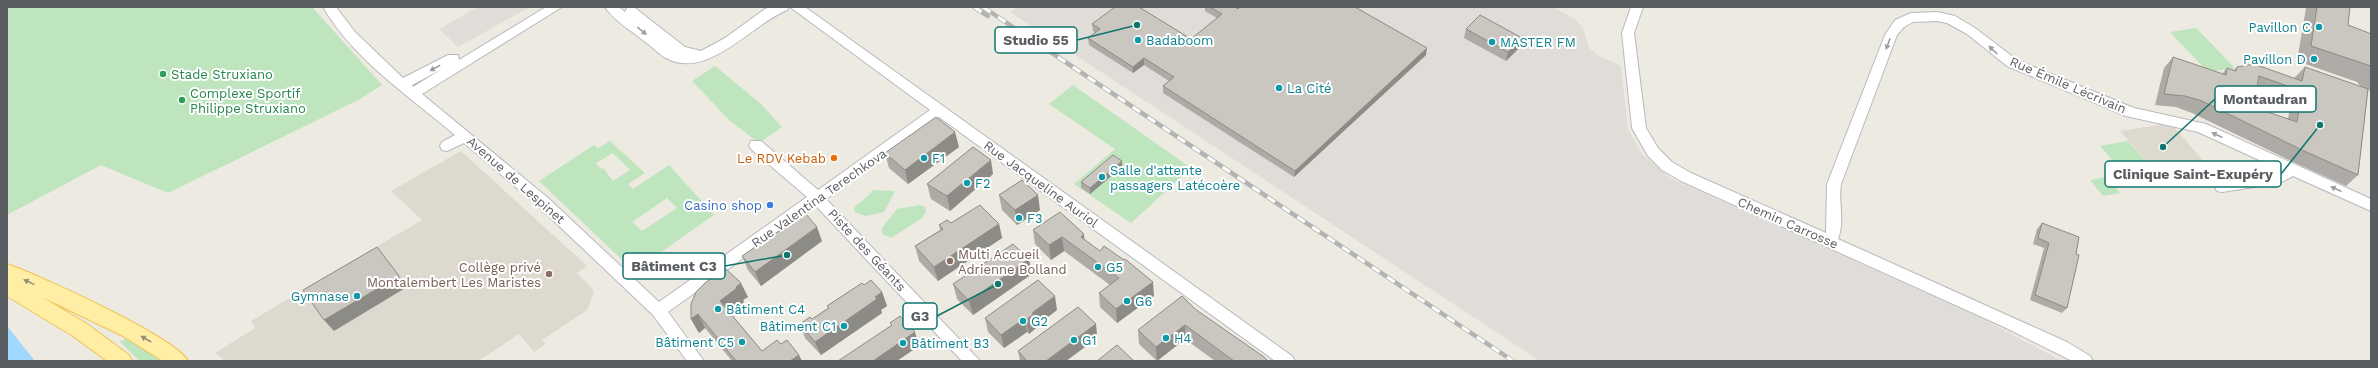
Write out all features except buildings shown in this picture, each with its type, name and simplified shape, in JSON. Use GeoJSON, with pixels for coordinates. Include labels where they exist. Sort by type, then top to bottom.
{"type":"FeatureCollection","features":[{"type":"Feature","properties":{"kind":"main road"},"geometry":{"type":"LineString","coordinates":[[7,272],[130,330],[163,349],[178,361]]}},
{"type":"Feature","properties":{"kind":"main road"},"geometry":{"type":"LineString","coordinates":[[7,286],[80,330],[122,361]]}},
{"type":"Feature","properties":{"kind":"street","name":"Avenue de Lespinet"},"geometry":{"type":"LineString","coordinates":[[329,7],[357,41],[392,77],[408,88],[543,202],[658,311],[696,361]]}},
{"type":"Feature","properties":{"kind":"street"},"geometry":{"type":"LineString","coordinates":[[408,88],[542,7]]}},
{"type":"Feature","properties":{"kind":"street"},"geometry":{"type":"LineString","coordinates":[[408,88],[556,7]]}},
{"type":"Feature","properties":{"kind":"street"},"geometry":{"type":"LineString","coordinates":[[611,7],[672,56],[684,59],[696,58],[712,52],[783,7]]}},
{"type":"Feature","properties":{"kind":"street"},"geometry":{"type":"LineString","coordinates":[[626,7],[686,52],[696,54],[712,52]]}},
{"type":"Feature","properties":{"kind":"street","name":"Rue Jacqueline Auriol"},"geometry":{"type":"LineString","coordinates":[[796,7],[1287,361]]}},
{"type":"Feature","properties":{"kind":"street","name":"Chemin Carrosse"},"geometry":{"type":"LineString","coordinates":[[1637,7],[1629,26],[1628,40],[1639,128],[1647,145],[1660,159],[1686,177],[2062,347],[2085,361]]}},
{"type":"Feature","properties":{"kind":"street","name":"Rue Émile Lécrivain"},"geometry":{"type":"LineString","coordinates":[[1830,241],[1836,224],[1831,200],[1834,184],[1891,35],[1897,24],[1914,17],[1933,16],[1959,23],[1980,36],[1998,55],[2012,63],[2131,112],[2201,128],[2371,205]]}},
{"type":"Feature","properties":{"kind":"street","name":"Rue Valentina Terechkova"},"geometry":{"type":"LineString","coordinates":[[658,311],[818,199],[940,110]]}},
{"type":"Feature","properties":{"kind":"street"},"geometry":{"type":"LineString","coordinates":[[447,146],[465,136]]}},
{"type":"Feature","properties":{"kind":"street","name":"Piste des Géants"},"geometry":{"type":"LineString","coordinates":[[756,145],[818,199],[972,361]]}},
{"type":"Feature","properties":{"kind":"street"},"geometry":{"type":"LineString","coordinates":[[2222,187],[2280,178],[2287,174],[2289,168]]}},
{"type":"Feature","properties":{"kind":"street","name":"Chemin Carrosse"},"geometry":{"type":"LineString","coordinates":[[2034,335],[2072,361]]}},
{"type":"Feature","properties":{"kind":"shaded area"},"geometry":{"type":"Polygon","coordinates":[[[478,7],[530,7],[458,47],[439,29],[478,7]]]}},
{"type":"Feature","properties":{"kind":"shaded area"},"geometry":{"type":"Polygon","coordinates":[[[1017,7],[1553,7],[1574,18],[1583,28],[1589,48],[1599,56],[1621,66],[1628,129],[1642,154],[1670,178],[1981,318],[2062,361],[1540,361],[1010,12],[1017,7]]]}},
{"type":"Feature","properties":{"kind":"shaded area"},"geometry":{"type":"Polygon","coordinates":[[[2159,125],[2173,126],[2205,163],[2185,166],[2188,170],[2184,171],[2180,167],[2156,171],[2120,131],[2159,125]]]}},
{"type":"Feature","properties":{"kind":"shaded area"},"geometry":{"type":"Polygon","coordinates":[[[461,151],[587,266],[577,273],[592,288],[594,293],[587,310],[542,340],[546,344],[534,352],[519,334],[478,361],[225,361],[215,353],[255,328],[251,321],[422,220],[391,191],[461,151]]]}},
{"type":"Feature","properties":{"kind":"green space","name":"Complexe Sportif Philippe Struxiano"},"geometry":{"type":"Polygon","coordinates":[[[7,7],[312,7],[382,85],[360,99],[168,193],[101,165],[7,215],[7,7]]]}},
{"type":"Feature","properties":{"kind":"green space"},"geometry":{"type":"Polygon","coordinates":[[[2196,28],[2235,68],[2208,72],[2170,32],[2196,28]]]}},
{"type":"Feature","properties":{"kind":"green space"},"geometry":{"type":"Polygon","coordinates":[[[715,66],[760,103],[782,127],[759,143],[729,120],[692,81],[715,66]]]}},
{"type":"Feature","properties":{"kind":"green space"},"geometry":{"type":"Polygon","coordinates":[[[1073,85],[1191,168],[1131,223],[1074,184],[1115,149],[1049,104],[1073,85]]]}},
{"type":"Feature","properties":{"kind":"green space"},"geometry":{"type":"Polygon","coordinates":[[[610,141],[645,173],[628,184],[633,189],[669,165],[714,215],[634,271],[539,181],[594,145],[598,148],[610,141]],[[613,153],[596,163],[601,169],[603,168],[613,181],[630,170],[613,153]],[[667,198],[632,222],[642,231],[677,208],[667,198]]]}},
{"type":"Feature","properties":{"kind":"green space"},"geometry":{"type":"Polygon","coordinates":[[[2128,141],[2164,181],[2136,187],[2100,146],[2128,141]]]}},
{"type":"Feature","properties":{"kind":"green space"},"geometry":{"type":"Polygon","coordinates":[[[2107,177],[2120,193],[2103,196],[2090,180],[2107,177]]]}},
{"type":"Feature","properties":{"kind":"green space"},"geometry":{"type":"Polygon","coordinates":[[[873,190],[895,191],[884,212],[866,216],[855,212],[854,208],[873,190]]]}},
{"type":"Feature","properties":{"kind":"green space"},"geometry":{"type":"Polygon","coordinates":[[[920,205],[925,207],[926,211],[922,218],[891,238],[882,234],[882,228],[897,209],[920,205]]]}},
{"type":"Feature","properties":{"kind":"green space"},"geometry":{"type":"Polygon","coordinates":[[[125,339],[145,348],[164,361],[140,361],[120,342],[125,339]]]}},
{"type":"Feature","properties":{"kind":"water"},"geometry":{"type":"Polygon","coordinates":[[[7,326],[35,361],[7,361],[7,326]]]}},
{"type":"Feature","properties":{"kind":"railway"},"geometry":{"type":"LineString","coordinates":[[974,7],[988,16]]}},
{"type":"Feature","properties":{"kind":"railway"},"geometry":{"type":"LineString","coordinates":[[983,7],[1513,361]]}},
{"type":"Feature","properties":{"kind":"place","name":"Studio 55"},"geometry":{"type":"Point","coordinates":[1137,25]}},
{"type":"Feature","properties":{"kind":"place","name":"Pavillon C"},"geometry":{"type":"Point","coordinates":[2319,27]}},
{"type":"Feature","properties":{"kind":"place","name":"Badaboom"},"geometry":{"type":"Point","coordinates":[1138,40]}},
{"type":"Feature","properties":{"kind":"place","name":"MASTER FM"},"geometry":{"type":"Point","coordinates":[1492,42]}},
{"type":"Feature","properties":{"kind":"place","name":"Pavillon D"},"geometry":{"type":"Point","coordinates":[2314,59]}},
{"type":"Feature","properties":{"kind":"place","name":"Stade Struxiano"},"geometry":{"type":"Point","coordinates":[163,74]}},
{"type":"Feature","properties":{"kind":"place","name":"La Cité"},"geometry":{"type":"Point","coordinates":[1279,88]}},
{"type":"Feature","properties":{"kind":"place","name":"Complexe Sportif Philippe Struxiano"},"geometry":{"type":"Point","coordinates":[182,100]}},
{"type":"Feature","properties":{"kind":"place","name":"Clinique Saint-Exupéry"},"geometry":{"type":"Point","coordinates":[2320,125]}},
{"type":"Feature","properties":{"kind":"place","name":"Montaudran"},"geometry":{"type":"Point","coordinates":[2163,147]}},
{"type":"Feature","properties":{"kind":"place","name":"Le RDV Kebab"},"geometry":{"type":"Point","coordinates":[834,158]}},
{"type":"Feature","properties":{"kind":"place","name":"F1"},"geometry":{"type":"Point","coordinates":[924,158]}},
{"type":"Feature","properties":{"kind":"place","name":"Salle d'attente passagers Latécoère"},"geometry":{"type":"Point","coordinates":[1102,177]}},
{"type":"Feature","properties":{"kind":"place","name":"F2"},"geometry":{"type":"Point","coordinates":[967,183]}},
{"type":"Feature","properties":{"kind":"place","name":"Casino shop"},"geometry":{"type":"Point","coordinates":[770,205]}},
{"type":"Feature","properties":{"kind":"place","name":"F3"},"geometry":{"type":"Point","coordinates":[1019,218]}},
{"type":"Feature","properties":{"kind":"place","name":"Bâtiment C3"},"geometry":{"type":"Point","coordinates":[787,255]}},
{"type":"Feature","properties":{"kind":"place","name":"Multi Accueil Adrienne Bolland"},"geometry":{"type":"Point","coordinates":[950,261]}},
{"type":"Feature","properties":{"kind":"place","name":"G5"},"geometry":{"type":"Point","coordinates":[1098,267]}},
{"type":"Feature","properties":{"kind":"place","name":"Collège privé Montalembert Les Maristes"},"geometry":{"type":"Point","coordinates":[549,274]}},
{"type":"Feature","properties":{"kind":"place","name":"G3"},"geometry":{"type":"Point","coordinates":[998,284]}},
{"type":"Feature","properties":{"kind":"place","name":"Gymnase"},"geometry":{"type":"Point","coordinates":[357,296]}},
{"type":"Feature","properties":{"kind":"place","name":"G6"},"geometry":{"type":"Point","coordinates":[1127,301]}},
{"type":"Feature","properties":{"kind":"place","name":"Bâtiment C4"},"geometry":{"type":"Point","coordinates":[718,309]}},
{"type":"Feature","properties":{"kind":"place","name":"G2"},"geometry":{"type":"Point","coordinates":[1023,321]}},
{"type":"Feature","properties":{"kind":"place","name":"Bâtiment C1"},"geometry":{"type":"Point","coordinates":[844,326]}},
{"type":"Feature","properties":{"kind":"place","name":"H4"},"geometry":{"type":"Point","coordinates":[1166,338]}},
{"type":"Feature","properties":{"kind":"place","name":"G1"},"geometry":{"type":"Point","coordinates":[1074,340]}},
{"type":"Feature","properties":{"kind":"place","name":"Bâtiment C5"},"geometry":{"type":"Point","coordinates":[742,342]}},
{"type":"Feature","properties":{"kind":"place","name":"Bâtiment B3"},"geometry":{"type":"Point","coordinates":[903,343]}}]}
